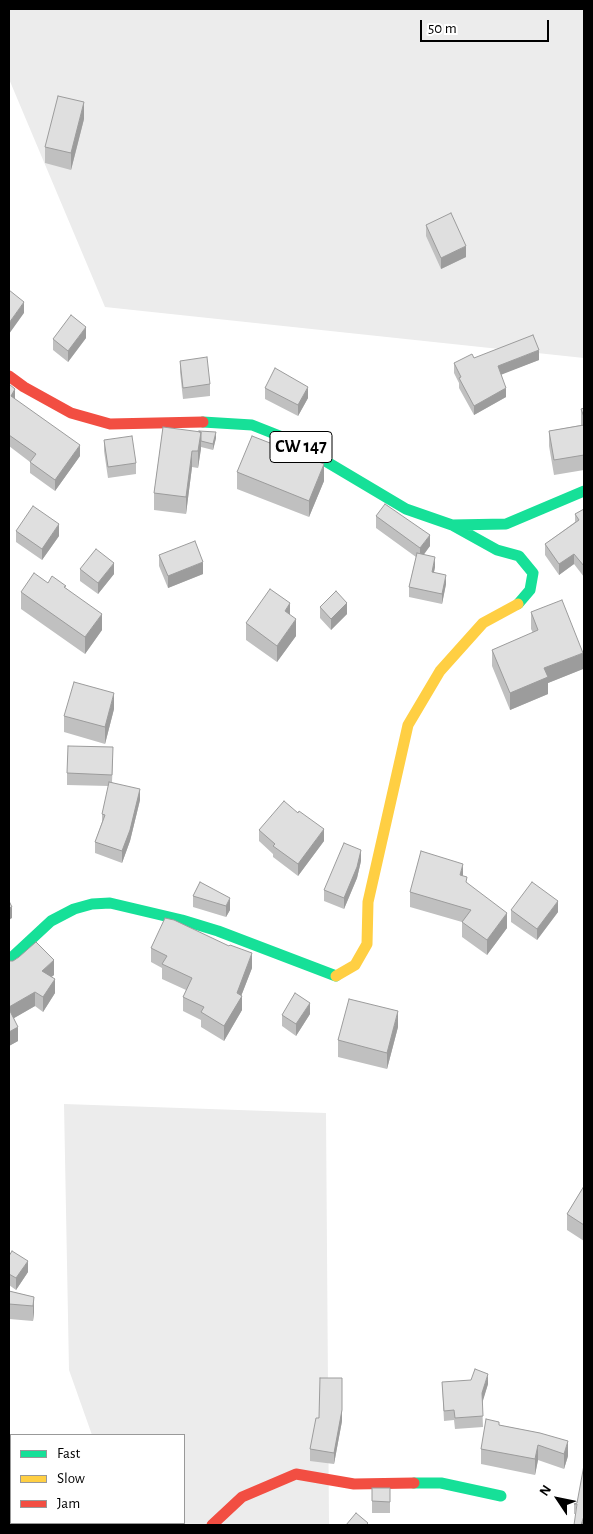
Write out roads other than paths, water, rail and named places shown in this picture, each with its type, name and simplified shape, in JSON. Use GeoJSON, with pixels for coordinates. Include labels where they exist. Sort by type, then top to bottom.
{"type":"FeatureCollection","features":[{"type":"Feature","properties":{"kind":"street","name":"CW 147"},"geometry":{"type":"LineString","coordinates":[[9,376],[24,387],[71,413],[110,424],[196,421],[252,425],[290,440],[406,509],[452,525],[506,524],[584,491]]}},
{"type":"Feature","properties":{"kind":"street"},"geometry":{"type":"LineString","coordinates":[[9,960],[51,921],[74,909],[92,904],[110,903],[182,920],[218,931],[335,976],[355,965],[367,944],[368,902],[408,726],[440,671],[483,623],[517,605],[530,590],[533,573],[519,556],[497,550],[452,525]]}},
{"type":"Feature","properties":{"kind":"street"},"geometry":{"type":"LineString","coordinates":[[212,1525],[242,1497],[296,1474],[354,1484],[441,1483],[502,1496]]}}]}
